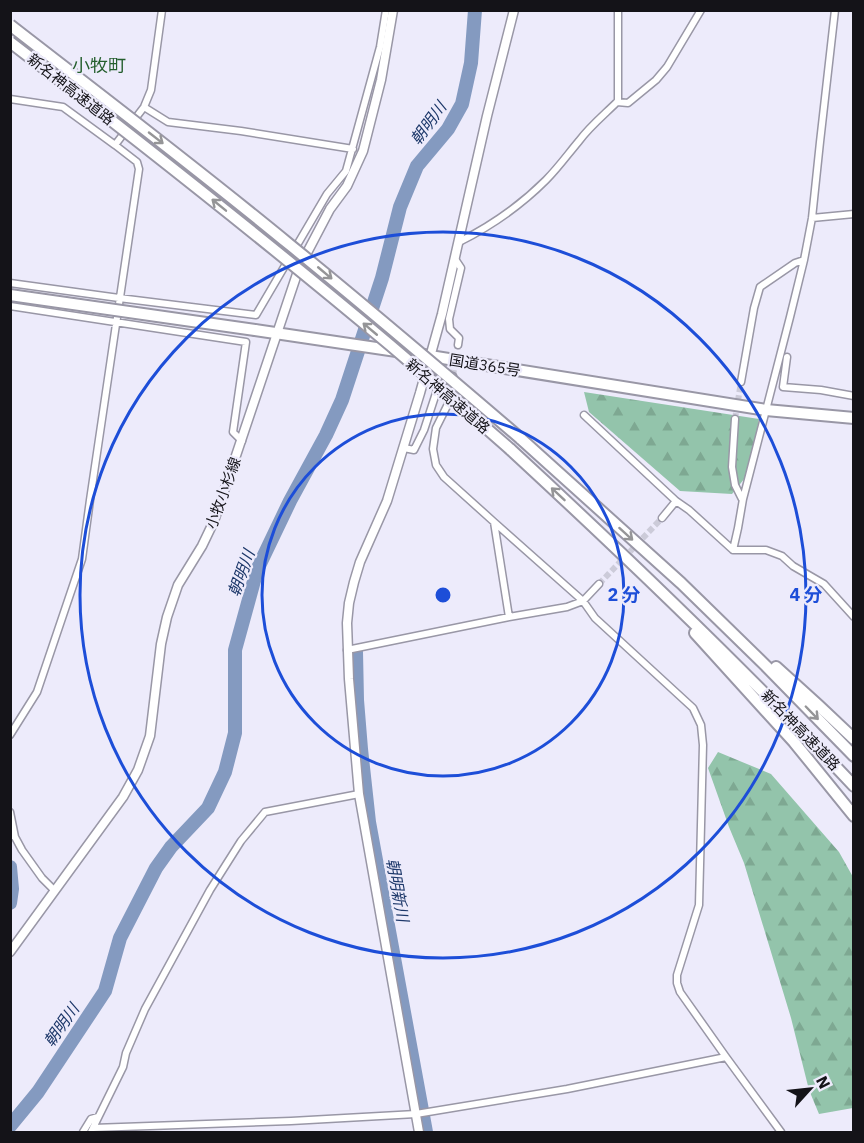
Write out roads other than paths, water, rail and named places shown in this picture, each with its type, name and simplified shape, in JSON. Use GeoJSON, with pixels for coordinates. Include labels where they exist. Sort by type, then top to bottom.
{"type":"FeatureCollection","features":[{"type":"Feature","properties":{"kind":"highway","name":"新名神高速道路"},"geometry":{"type":"LineString","coordinates":[[10,25],[289,244],[520,438],[681,583],[854,756]]}},
{"type":"Feature","properties":{"kind":"highway","name":"新名神高速道路"},"geometry":{"type":"LineString","coordinates":[[10,42],[279,254],[398,352],[510,449],[758,685],[854,786]]}},
{"type":"Feature","properties":{"kind":"highway","name":"国道365号"},"geometry":{"type":"LineString","coordinates":[[10,295],[293,335],[766,410],[854,418]]}},
{"type":"Feature","properties":{"kind":"highway"},"geometry":{"type":"LineString","coordinates":[[585,518],[768,712],[854,816]]}},
{"type":"Feature","properties":{"kind":"highway"},"geometry":{"type":"LineString","coordinates":[[681,583],[854,739]]}},
{"type":"Feature","properties":{"kind":"street"},"geometry":{"type":"LineString","coordinates":[[115,145],[144,107],[151,90],[162,10]]}},
{"type":"Feature","properties":{"kind":"street"},"geometry":{"type":"LineString","coordinates":[[10,283],[256,315],[327,194],[346,171],[380,47],[386,10]]}},
{"type":"Feature","properties":{"kind":"street","name":"小牧小杉線"},"geometry":{"type":"LineString","coordinates":[[10,952],[123,797],[138,770],[150,736],[161,644],[167,616],[178,585],[202,546],[214,520],[300,268],[330,209],[347,186],[363,151],[381,80],[393,10]]}},
{"type":"Feature","properties":{"kind":"street"},"geometry":{"type":"LineString","coordinates":[[419,1132],[420,1114],[359,794],[347,650],[347,623],[349,603],[360,562],[387,501],[442,315],[487,116],[514,10]]}},
{"type":"Feature","properties":{"kind":"street"},"geometry":{"type":"LineString","coordinates":[[459,242],[484,229],[536,190],[579,139],[618,101],[618,10]]}},
{"type":"Feature","properties":{"kind":"street"},"geometry":{"type":"LineString","coordinates":[[617,102],[628,103],[656,80],[667,67],[701,10]]}},
{"type":"Feature","properties":{"kind":"street"},"geometry":{"type":"LineString","coordinates":[[733,550],[743,500],[804,260],[812,218],[836,10]]}},
{"type":"Feature","properties":{"kind":"street"},"geometry":{"type":"LineString","coordinates":[[10,99],[63,107],[137,162],[139,169],[82,559],[37,692],[10,735]]}},
{"type":"Feature","properties":{"kind":"street"},"geometry":{"type":"LineString","coordinates":[[144,107],[168,122],[353,149]]}},
{"type":"Feature","properties":{"kind":"street"},"geometry":{"type":"LineString","coordinates":[[812,218],[854,214]]}},
{"type":"Feature","properties":{"kind":"street"},"geometry":{"type":"LineString","coordinates":[[455,259],[461,268],[449,319],[450,329],[459,338],[458,345]]}},
{"type":"Feature","properties":{"kind":"street"},"geometry":{"type":"LineString","coordinates":[[741,382],[760,287],[795,263],[804,260]]}},
{"type":"Feature","properties":{"kind":"street"},"geometry":{"type":"LineString","coordinates":[[10,306],[246,342],[233,432],[242,441]]}},
{"type":"Feature","properties":{"kind":"street"},"geometry":{"type":"LineString","coordinates":[[787,357],[783,387],[821,390],[854,396]]}},
{"type":"Feature","properties":{"kind":"street"},"geometry":{"type":"LineString","coordinates":[[404,448],[414,450],[424,430],[440,381],[453,376],[448,404],[436,428],[433,449],[436,465],[444,477],[583,601],[595,618],[693,708],[701,725],[703,745],[699,905],[677,975],[677,983],[680,992],[781,1132]]}},
{"type":"Feature","properties":{"kind":"street"},"geometry":{"type":"LineString","coordinates":[[584,415],[676,501],[733,550],[766,550],[782,556],[793,566],[824,584],[854,617]]}},
{"type":"Feature","properties":{"kind":"street"},"geometry":{"type":"LineString","coordinates":[[735,419],[732,467],[735,486],[743,500]]}},
{"type":"Feature","properties":{"kind":"street"},"geometry":{"type":"LineString","coordinates":[[662,518],[676,501]]}},
{"type":"Feature","properties":{"kind":"street"},"geometry":{"type":"LineString","coordinates":[[494,522],[509,617]]}},
{"type":"Feature","properties":{"kind":"street"},"geometry":{"type":"LineString","coordinates":[[347,650],[509,617],[567,608],[583,601],[599,584]]}},
{"type":"Feature","properties":{"kind":"street"},"geometry":{"type":"LineString","coordinates":[[359,794],[265,812],[241,841],[210,890],[145,1009],[126,1053],[123,1066],[92,1130],[420,1114],[567,1089],[726,1057]]}},
{"type":"Feature","properties":{"kind":"street"},"geometry":{"type":"LineString","coordinates":[[10,812],[12,836],[42,878],[55,891]]}},
{"type":"Feature","properties":{"kind":"street"},"geometry":{"type":"LineString","coordinates":[[83,1132],[91,1119],[98,1117]]}},
{"type":"Feature","properties":{"kind":"waterway","name":"朝明川"},"geometry":{"type":"LineString","coordinates":[[10,1126],[38,1092],[105,991],[120,938],[156,868],[171,847],[208,808],[225,772],[235,733],[235,650],[257,570],[342,400],[382,278],[400,207],[417,166],[448,129],[462,104],[471,63],[475,10]]}},
{"type":"Feature","properties":{"kind":"waterway","name":"朝明新川"},"geometry":{"type":"LineString","coordinates":[[356,652],[357,700],[369,822],[426,1132]]}},
{"type":"Feature","properties":{"kind":"waterway"},"geometry":{"type":"LineString","coordinates":[[10,867],[12,889],[10,903]]}},
{"type":"Feature","properties":{"kind":"tunnel"},"geometry":{"type":"LineString","coordinates":[[453,376],[458,345]]}},
{"type":"Feature","properties":{"kind":"tunnel"},"geometry":{"type":"LineString","coordinates":[[735,419],[741,382]]}},
{"type":"Feature","properties":{"kind":"tunnel"},"geometry":{"type":"LineString","coordinates":[[599,584],[662,518]]}},
{"type":"Feature","properties":{"kind":"district","name":"小牧町"},"geometry":{"type":"Point","coordinates":[99,65]}}]}
